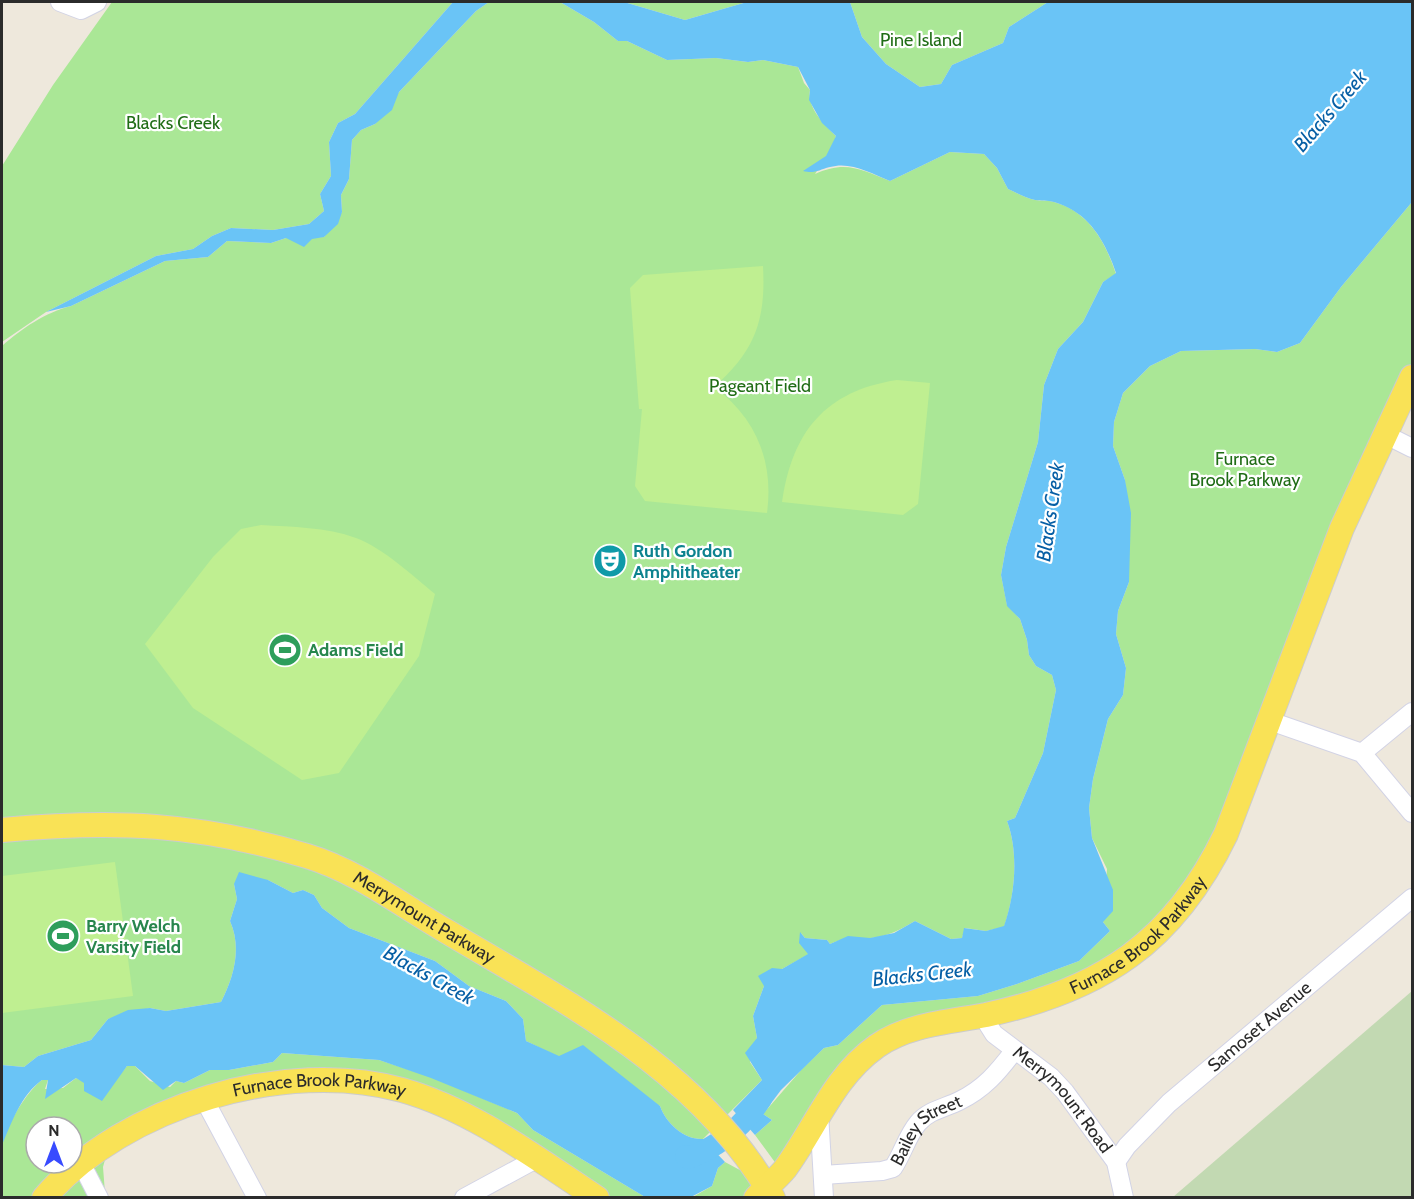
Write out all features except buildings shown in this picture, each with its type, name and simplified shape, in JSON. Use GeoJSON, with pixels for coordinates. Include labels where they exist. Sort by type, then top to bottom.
{"type":"FeatureCollection","features":[{"type":"Feature","properties":{"kind":"main road","name":"Furnace Brook Parkway"},"geometry":{"type":"LineString","coordinates":[[763,1188],[784,1170],[847,1073],[879,1044],[928,1025],[1048,999],[1105,974],[1151,939],[1176,914],[1211,864],[1248,780],[1342,528],[1384,434],[1413,378]]}},
{"type":"Feature","properties":{"kind":"main road","name":"Merrymount Parkway"},"geometry":{"type":"LineString","coordinates":[[2,830],[97,823],[159,825],[235,837],[330,864],[368,884],[600,1023],[652,1060],[716,1120],[763,1188]]}},
{"type":"Feature","properties":{"kind":"main road","name":"Furnace Brook Parkway"},"geometry":{"type":"LineString","coordinates":[[84,1161],[132,1130],[204,1099],[286,1082],[324,1080],[371,1084],[402,1090],[450,1108],[597,1197]]}},
{"type":"Feature","properties":{"kind":"main road","name":"Furnace Brook Parkway"},"geometry":{"type":"LineString","coordinates":[[44,1197],[68,1175]]}},
{"type":"Feature","properties":{"kind":"street"},"geometry":{"type":"LineString","coordinates":[[68,5],[89,8],[97,2]]}},
{"type":"Feature","properties":{"kind":"street"},"geometry":{"type":"LineString","coordinates":[[1384,434],[1413,448]]}},
{"type":"Feature","properties":{"kind":"street"},"geometry":{"type":"LineString","coordinates":[[1362,753],[1413,712]]}},
{"type":"Feature","properties":{"kind":"street"},"geometry":{"type":"LineString","coordinates":[[1270,721],[1362,753],[1413,813]]}},
{"type":"Feature","properties":{"kind":"street","name":"Samoset Avenue"},"geometry":{"type":"LineString","coordinates":[[1116,1162],[1127,1146],[1169,1103],[1413,898]]}},
{"type":"Feature","properties":{"kind":"street","name":"Merrymount Road"},"geometry":{"type":"LineString","coordinates":[[982,1015],[994,1034],[1051,1077],[1065,1092],[1116,1162],[1124,1197]]}},
{"type":"Feature","properties":{"kind":"street","name":"Bailey Street"},"geometry":{"type":"LineString","coordinates":[[823,1175],[882,1172],[893,1168],[908,1137],[919,1122],[931,1112],[980,1089],[995,1077],[1014,1051]]}},
{"type":"Feature","properties":{"kind":"street"},"geometry":{"type":"LineString","coordinates":[[204,1099],[257,1197]]}},
{"type":"Feature","properties":{"kind":"street"},"geometry":{"type":"LineString","coordinates":[[819,1113],[824,1197]]}},
{"type":"Feature","properties":{"kind":"street"},"geometry":{"type":"LineString","coordinates":[[464,1197],[536,1159]]}},
{"type":"Feature","properties":{"kind":"street"},"geometry":{"type":"LineString","coordinates":[[84,1169],[99,1197]]}},
{"type":"Feature","properties":{"kind":"green space","name":"Blacks Creek"},"geometry":{"type":"Polygon","coordinates":[[[112,2],[453,2],[355,114],[338,123],[329,142],[331,176],[320,194],[324,211],[309,224],[273,230],[231,228],[212,236],[193,249],[156,256],[46,312],[2,342],[2,166],[53,85],[112,2]]]}},
{"type":"Feature","properties":{"kind":"green space","name":"Pageant Field"},"geometry":{"type":"Polygon","coordinates":[[[489,2],[560,2],[594,22],[618,41],[627,41],[667,60],[716,58],[748,62],[763,60],[798,67],[804,83],[810,90],[814,109],[836,136],[833,146],[815,174],[844,167],[861,170],[890,181],[950,152],[984,154],[997,168],[1008,189],[1032,199],[1052,201],[1066,207],[1086,220],[1101,239],[1116,274],[1103,282],[1083,322],[1058,349],[1044,385],[1038,442],[1006,547],[1001,575],[1007,605],[1020,619],[1029,655],[1036,666],[1052,675],[1056,690],[1043,753],[1015,818],[1007,821],[1013,847],[1014,874],[1011,901],[1004,927],[986,931],[965,928],[962,938],[951,939],[915,921],[883,936],[847,939],[830,944],[827,940],[805,938],[801,933],[809,954],[782,969],[764,986],[753,1016],[757,1038],[750,1062],[762,1080],[703,1139],[689,1137],[677,1129],[671,1124],[660,1106],[526,1041],[523,1019],[506,1001],[469,986],[435,961],[349,928],[322,908],[314,895],[303,890],[293,893],[268,880],[234,884],[237,899],[230,921],[234,931],[235,962],[230,983],[221,1002],[166,1011],[150,1008],[108,1019],[91,1040],[38,1056],[24,1067],[2,1065],[2,346],[43,317],[165,261],[208,257],[227,241],[271,243],[286,238],[324,237],[342,212],[341,195],[349,179],[352,140],[361,130],[375,124],[399,92],[476,11],[489,2]]]}},
{"type":"Feature","properties":{"kind":"green space"},"geometry":{"type":"Polygon","coordinates":[[[624,2],[747,2],[685,20],[624,2]]]}},
{"type":"Feature","properties":{"kind":"green space","name":"Pine Island"},"geometry":{"type":"Polygon","coordinates":[[[850,2],[1048,2],[1009,27],[1003,43],[952,65],[941,84],[920,87],[886,64],[862,37],[850,2]]]}},
{"type":"Feature","properties":{"kind":"green space","name":"Furnace Brook Parkway"},"geometry":{"type":"Polygon","coordinates":[[[1412,202],[1412,398],[1375,468],[1246,804],[1108,983],[1074,1000],[1038,1013],[920,1040],[888,1052],[854,1080],[785,1176],[755,1135],[772,1120],[763,1114],[802,1069],[824,1048],[838,1045],[882,1005],[978,996],[1017,984],[1079,961],[1110,931],[1103,922],[1107,869],[1092,838],[1089,808],[1093,779],[1108,719],[1123,695],[1126,668],[1116,634],[1118,611],[1129,582],[1125,480],[1113,446],[1114,422],[1123,393],[1150,366],[1181,351],[1255,349],[1277,352],[1300,343],[1341,287],[1412,202]]]}},
{"type":"Feature","properties":{"kind":"green space"},"geometry":{"type":"Polygon","coordinates":[[[763,266],[762,303],[755,333],[739,360],[714,387],[741,412],[759,442],[768,476],[767,513],[645,501],[635,486],[642,409],[639,409],[630,288],[643,275],[763,266]]]}},
{"type":"Feature","properties":{"kind":"green space"},"geometry":{"type":"Polygon","coordinates":[[[897,380],[930,383],[918,504],[903,515],[782,502],[794,455],[816,419],[832,405],[850,394],[897,380]]]}},
{"type":"Feature","properties":{"kind":"green space","name":"Adams Field"},"geometry":{"type":"Polygon","coordinates":[[[261,525],[321,530],[356,538],[387,555],[435,594],[419,656],[339,773],[302,780],[193,708],[145,644],[213,557],[241,529],[261,525]]]}},
{"type":"Feature","properties":{"kind":"green space","name":"Barry Welch Varsity Field"},"geometry":{"type":"Polygon","coordinates":[[[115,862],[133,996],[2,1013],[2,876],[115,862]]]}},
{"type":"Feature","properties":{"kind":"green space"},"geometry":{"type":"Polygon","coordinates":[[[1412,991],[1412,1197],[1173,1197],[1412,991]]]}},
{"type":"Feature","properties":{"kind":"green space"},"geometry":{"type":"Polygon","coordinates":[[[282,1053],[379,1060],[431,1077],[517,1113],[533,1130],[645,1197],[590,1197],[407,1096],[297,1086],[174,1117],[106,1156],[103,1167],[105,1193],[96,1197],[2,1197],[1,1158],[4,1138],[24,1101],[42,1080],[48,1080],[45,1089],[63,1088],[76,1078],[106,1092],[127,1066],[135,1066],[150,1081],[170,1087],[176,1081],[184,1083],[210,1070],[229,1070],[273,1062],[282,1053]]]}},
{"type":"Feature","properties":{"kind":"green space"},"geometry":{"type":"Polygon","coordinates":[[[725,1162],[749,1175],[767,1198],[691,1198],[712,1186],[718,1168],[725,1162]]]}},
{"type":"Feature","properties":{"kind":"water"},"geometry":{"type":"Polygon","coordinates":[[[453,2],[489,2],[476,11],[399,92],[392,110],[375,124],[361,130],[352,140],[349,179],[341,195],[342,212],[338,224],[324,237],[312,239],[304,247],[286,238],[271,243],[227,241],[208,257],[165,261],[71,306],[46,312],[156,256],[193,249],[212,236],[231,228],[273,230],[309,224],[324,211],[320,194],[331,176],[329,142],[338,123],[355,114],[453,2]]]}},
{"type":"Feature","properties":{"kind":"water"},"geometry":{"type":"Polygon","coordinates":[[[560,2],[624,2],[685,20],[747,2],[850,2],[862,37],[886,64],[920,87],[941,84],[952,65],[1003,43],[1009,27],[1048,2],[1412,2],[1412,202],[1341,287],[1300,343],[1277,352],[1255,349],[1181,351],[1150,366],[1123,393],[1114,422],[1113,446],[1125,480],[1131,513],[1129,582],[1118,611],[1116,634],[1126,668],[1123,695],[1108,719],[1093,779],[1089,808],[1092,838],[1113,890],[1113,911],[1103,922],[1110,931],[1079,961],[1017,984],[978,996],[882,1005],[838,1045],[824,1048],[781,1090],[763,1114],[772,1120],[755,1135],[733,1110],[762,1080],[745,1053],[757,1038],[753,1016],[764,986],[758,976],[772,968],[782,969],[808,954],[799,943],[800,932],[805,938],[827,940],[830,944],[848,936],[870,938],[894,933],[915,921],[951,939],[962,938],[964,928],[986,931],[1004,926],[1011,901],[1014,874],[1013,847],[1007,821],[1015,818],[1043,753],[1056,690],[1052,675],[1036,666],[1029,655],[1020,619],[1007,606],[1001,575],[1006,547],[1038,442],[1044,385],[1058,349],[1083,322],[1103,282],[1116,273],[1101,239],[1086,220],[1066,207],[1051,201],[1032,199],[1008,189],[997,168],[984,154],[950,152],[890,181],[860,169],[845,166],[830,167],[814,172],[803,171],[826,156],[836,136],[822,123],[809,100],[810,90],[798,67],[763,60],[748,62],[716,58],[667,60],[627,41],[618,41],[594,22],[560,2]]]}},
{"type":"Feature","properties":{"kind":"water"},"geometry":{"type":"Polygon","coordinates":[[[239,872],[268,880],[293,893],[303,890],[314,895],[322,908],[349,928],[435,961],[469,986],[506,1001],[523,1019],[526,1041],[559,1056],[583,1045],[660,1106],[671,1124],[677,1129],[689,1137],[703,1139],[725,1162],[718,1168],[712,1186],[691,1197],[645,1197],[533,1130],[517,1113],[431,1078],[379,1060],[282,1053],[273,1062],[229,1070],[210,1070],[184,1083],[176,1081],[163,1090],[135,1066],[127,1066],[102,1101],[84,1091],[84,1083],[76,1078],[45,1099],[48,1080],[42,1080],[23,1101],[2,1145],[2,1065],[24,1067],[38,1056],[91,1040],[108,1019],[128,1010],[150,1008],[166,1011],[221,1002],[230,983],[235,962],[234,931],[230,921],[237,899],[234,884],[239,872]]]}},
{"type":"Feature","properties":{"kind":"waterway","name":"Blacks Creek"},"geometry":{"type":"LineString","coordinates":[[686,1156],[688,1158],[720,1142],[738,1127],[761,1099]]}},
{"type":"Feature","properties":{"kind":"place","name":"Ruth Gordon Amphitheater"},"geometry":{"type":"Point","coordinates":[610,561]}},
{"type":"Feature","properties":{"kind":"place","name":"Adams Field"},"geometry":{"type":"Point","coordinates":[285,650]}},
{"type":"Feature","properties":{"kind":"place","name":"Barry Welch Varsity Field"},"geometry":{"type":"Point","coordinates":[63,936]}}]}
